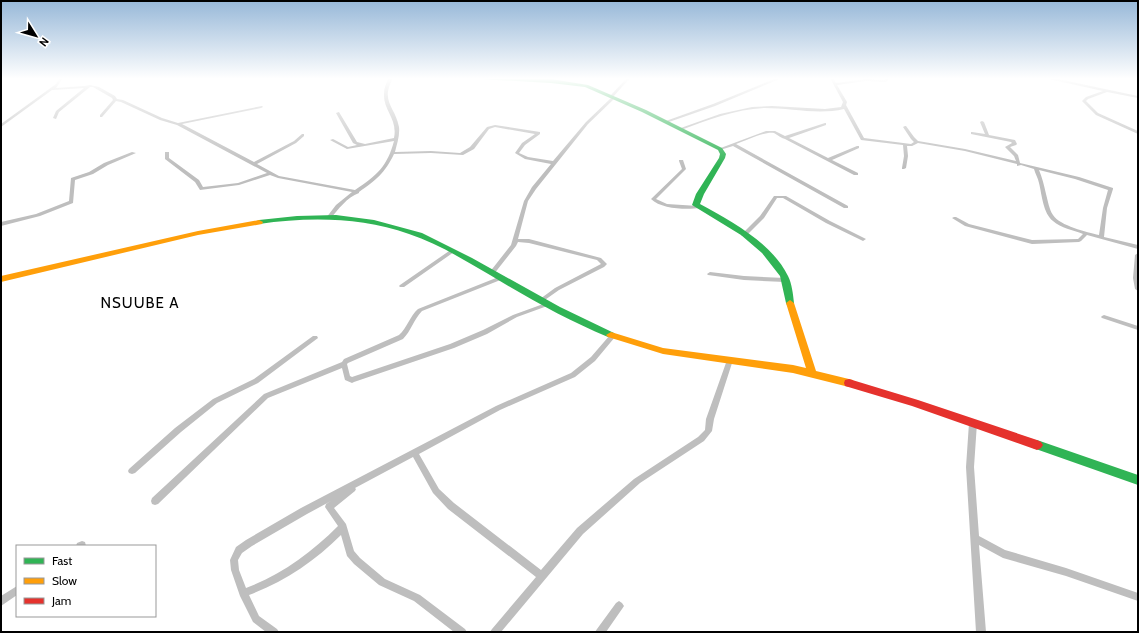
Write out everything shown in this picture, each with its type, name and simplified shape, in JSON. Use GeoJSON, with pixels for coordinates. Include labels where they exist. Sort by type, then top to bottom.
{"type":"FeatureCollection","features":[{"type":"Feature","properties":{"kind":"street"},"geometry":{"type":"LineString","coordinates":[[1,126],[26,108]]}},
{"type":"Feature","properties":{"kind":"street"},"geometry":{"type":"LineString","coordinates":[[55,118],[57,112],[63,108]]}},
{"type":"Feature","properties":{"kind":"street"},"geometry":{"type":"LineString","coordinates":[[101,116],[108,108]]}},
{"type":"Feature","properties":{"kind":"street"},"geometry":{"type":"LineString","coordinates":[[133,108],[141,112],[178,124],[282,178],[304,180],[357,192]]}},
{"type":"Feature","properties":{"kind":"street"},"geometry":{"type":"LineString","coordinates":[[178,124],[258,108]]}},
{"type":"Feature","properties":{"kind":"street"},"geometry":{"type":"LineString","coordinates":[[328,218],[338,206],[386,167],[393,153],[397,126],[389,108]]}},
{"type":"Feature","properties":{"kind":"street"},"geometry":{"type":"LineString","coordinates":[[492,273],[511,251],[517,240],[526,201],[534,188],[587,123],[602,108]]}},
{"type":"Feature","properties":{"kind":"street"},"geometry":{"type":"LineString","coordinates":[[633,108],[720,149],[723,154],[722,158],[700,194],[696,203],[698,207]]}},
{"type":"Feature","properties":{"kind":"street"},"geometry":{"type":"LineString","coordinates":[[666,122],[707,108]]}},
{"type":"Feature","properties":{"kind":"street"},"geometry":{"type":"LineString","coordinates":[[680,129],[724,113],[743,108],[753,108]]}},
{"type":"Feature","properties":{"kind":"street"},"geometry":{"type":"LineString","coordinates":[[776,108],[833,110],[843,108]]}},
{"type":"Feature","properties":{"kind":"street"},"geometry":{"type":"LineString","coordinates":[[846,108],[862,139],[912,145],[917,142]]}},
{"type":"Feature","properties":{"kind":"street"},"geometry":{"type":"LineString","coordinates":[[1091,108],[1097,114],[1138,133]]}},
{"type":"Feature","properties":{"kind":"street"},"geometry":{"type":"LineString","coordinates":[[338,113],[353,141],[360,145]]}},
{"type":"Feature","properties":{"kind":"street"},"geometry":{"type":"LineString","coordinates":[[982,122],[987,135]]}},
{"type":"Feature","properties":{"kind":"street"},"geometry":{"type":"LineString","coordinates":[[784,138],[825,124]]}},
{"type":"Feature","properties":{"kind":"street"},"geometry":{"type":"LineString","coordinates":[[393,153],[431,152],[461,154],[472,148],[488,128],[495,126],[539,133],[523,144],[517,153],[527,158],[554,163]]}},
{"type":"Feature","properties":{"kind":"street"},"geometry":{"type":"LineString","coordinates":[[905,127],[912,138],[917,142],[954,148],[1077,178],[1111,189],[1105,208],[1101,237]]}},
{"type":"Feature","properties":{"kind":"street"},"geometry":{"type":"LineString","coordinates":[[720,149],[766,132],[774,132],[856,174]]}},
{"type":"Feature","properties":{"kind":"street"},"geometry":{"type":"LineString","coordinates":[[972,133],[1014,141]]}},
{"type":"Feature","properties":{"kind":"street"},"geometry":{"type":"LineString","coordinates":[[254,164],[295,142],[303,135]]}},
{"type":"Feature","properties":{"kind":"street"},"geometry":{"type":"LineString","coordinates":[[1009,138],[1014,141]]}},
{"type":"Feature","properties":{"kind":"street"},"geometry":{"type":"LineString","coordinates":[[332,140],[347,148],[396,139]]}},
{"type":"Feature","properties":{"kind":"street"},"geometry":{"type":"LineString","coordinates":[[1014,141],[1015,144],[1007,147],[1016,156],[1019,165]]}},
{"type":"Feature","properties":{"kind":"street"},"geometry":{"type":"LineString","coordinates":[[733,144],[846,207]]}},
{"type":"Feature","properties":{"kind":"street"},"geometry":{"type":"LineString","coordinates":[[904,168],[906,156],[905,144]]}},
{"type":"Feature","properties":{"kind":"street"},"geometry":{"type":"LineString","coordinates":[[828,160],[858,147]]}},
{"type":"Feature","properties":{"kind":"street"},"geometry":{"type":"LineString","coordinates":[[1,224],[38,215],[71,202],[73,179],[91,173],[106,164],[134,153]]}},
{"type":"Feature","properties":{"kind":"street"},"geometry":{"type":"LineString","coordinates":[[167,153],[167,158],[197,181],[202,189],[239,184],[271,173]]}},
{"type":"Feature","properties":{"kind":"street"},"geometry":{"type":"LineString","coordinates":[[682,161],[684,169],[653,199],[658,202],[680,207],[698,207],[726,220],[764,250],[776,263],[785,280],[792,313],[812,373]]}},
{"type":"Feature","properties":{"kind":"street"},"geometry":{"type":"LineString","coordinates":[[1036,169],[1041,179],[1050,216],[1053,219],[1086,233],[1138,248]]}},
{"type":"Feature","properties":{"kind":"street"},"geometry":{"type":"LineString","coordinates":[[744,235],[762,217],[776,197],[784,197],[828,222],[863,239]]}},
{"type":"Feature","properties":{"kind":"street"},"geometry":{"type":"LineString","coordinates":[[1,279],[229,226],[282,219],[351,218],[384,224],[413,232],[452,251],[612,337],[675,354],[730,360],[812,373],[908,401],[1138,480]]}},
{"type":"Feature","properties":{"kind":"street"},"geometry":{"type":"LineString","coordinates":[[954,218],[967,225],[1032,242],[1079,240],[1086,233]]}},
{"type":"Feature","properties":{"kind":"street"},"geometry":{"type":"LineString","coordinates":[[344,364],[347,378],[352,380],[452,346],[485,332],[545,302],[556,289],[604,264],[603,261],[592,257],[529,241],[517,240]]}},
{"type":"Feature","properties":{"kind":"street"},"geometry":{"type":"LineString","coordinates":[[402,286],[452,251]]}},
{"type":"Feature","properties":{"kind":"street"},"geometry":{"type":"LineString","coordinates":[[1138,255],[1136,278],[1138,289]]}},
{"type":"Feature","properties":{"kind":"street"},"geometry":{"type":"LineString","coordinates":[[710,274],[744,278],[785,280]]}},
{"type":"Feature","properties":{"kind":"street"},"geometry":{"type":"LineString","coordinates":[[155,501],[266,396],[344,364],[349,358],[401,337],[406,333],[415,316],[425,308],[501,278]]}},
{"type":"Feature","properties":{"kind":"street"},"geometry":{"type":"LineString","coordinates":[[1104,317],[1138,328]]}},
{"type":"Feature","properties":{"kind":"street"},"geometry":{"type":"LineString","coordinates":[[274,632],[256,618],[243,593],[235,570],[234,560],[239,550],[249,542],[304,511],[370,477],[414,452],[498,408],[573,375],[593,359],[612,337]]}},
{"type":"Feature","properties":{"kind":"street"},"geometry":{"type":"LineString","coordinates":[[132,471],[178,430],[215,401],[256,380],[315,338]]}},
{"type":"Feature","properties":{"kind":"street"},"geometry":{"type":"LineString","coordinates":[[495,632],[580,531],[608,504],[637,481],[702,439],[708,431],[710,419],[730,360]]}},
{"type":"Feature","properties":{"kind":"street"},"geometry":{"type":"LineString","coordinates":[[972,423],[970,467],[981,632]]}},
{"type":"Feature","properties":{"kind":"street"},"geometry":{"type":"LineString","coordinates":[[414,452],[436,491],[451,506],[542,576]]}},
{"type":"Feature","properties":{"kind":"street"},"geometry":{"type":"LineString","coordinates":[[370,477],[329,507],[343,527],[350,553],[357,561],[382,582],[417,598],[462,632]]}},
{"type":"Feature","properties":{"kind":"street"},"geometry":{"type":"LineString","coordinates":[[243,593],[262,587],[316,553],[343,527]]}},
{"type":"Feature","properties":{"kind":"street"},"geometry":{"type":"LineString","coordinates":[[976,539],[1003,554],[1066,572],[1138,597]]}},
{"type":"Feature","properties":{"kind":"street"},"geometry":{"type":"LineString","coordinates":[[1,602],[16,591]]}},
{"type":"Feature","properties":{"kind":"street"},"geometry":{"type":"LineString","coordinates":[[600,632],[619,606]]}},
{"type":"Feature","properties":{"kind":"traffic: fast"},"geometry":{"type":"LineString","coordinates":[[636,108],[720,149],[723,154],[722,158],[700,194],[696,205],[744,233],[765,251],[784,276],[790,303]]}},
{"type":"Feature","properties":{"kind":"traffic: fast"},"geometry":{"type":"LineString","coordinates":[[259,222],[278,219],[317,217],[355,219],[393,226],[412,232],[427,238],[469,260],[556,309],[611,335]]}},
{"type":"Feature","properties":{"kind":"traffic: fast"},"geometry":{"type":"LineString","coordinates":[[1037,445],[1138,480]]}},
{"type":"Feature","properties":{"kind":"traffic: slow"},"geometry":{"type":"LineString","coordinates":[[1,279],[198,233],[259,222]]}},
{"type":"Feature","properties":{"kind":"traffic: slow"},"geometry":{"type":"LineString","coordinates":[[790,303],[812,373]]}},
{"type":"Feature","properties":{"kind":"traffic: slow"},"geometry":{"type":"LineString","coordinates":[[611,335],[663,351],[793,369],[849,383]]}},
{"type":"Feature","properties":{"kind":"traffic: jam"},"geometry":{"type":"LineString","coordinates":[[849,383],[914,403],[1037,445]]}},
{"type":"Feature","properties":{"kind":"district","name":"NSUUBE A"},"geometry":{"type":"Point","coordinates":[140,303]}}]}
